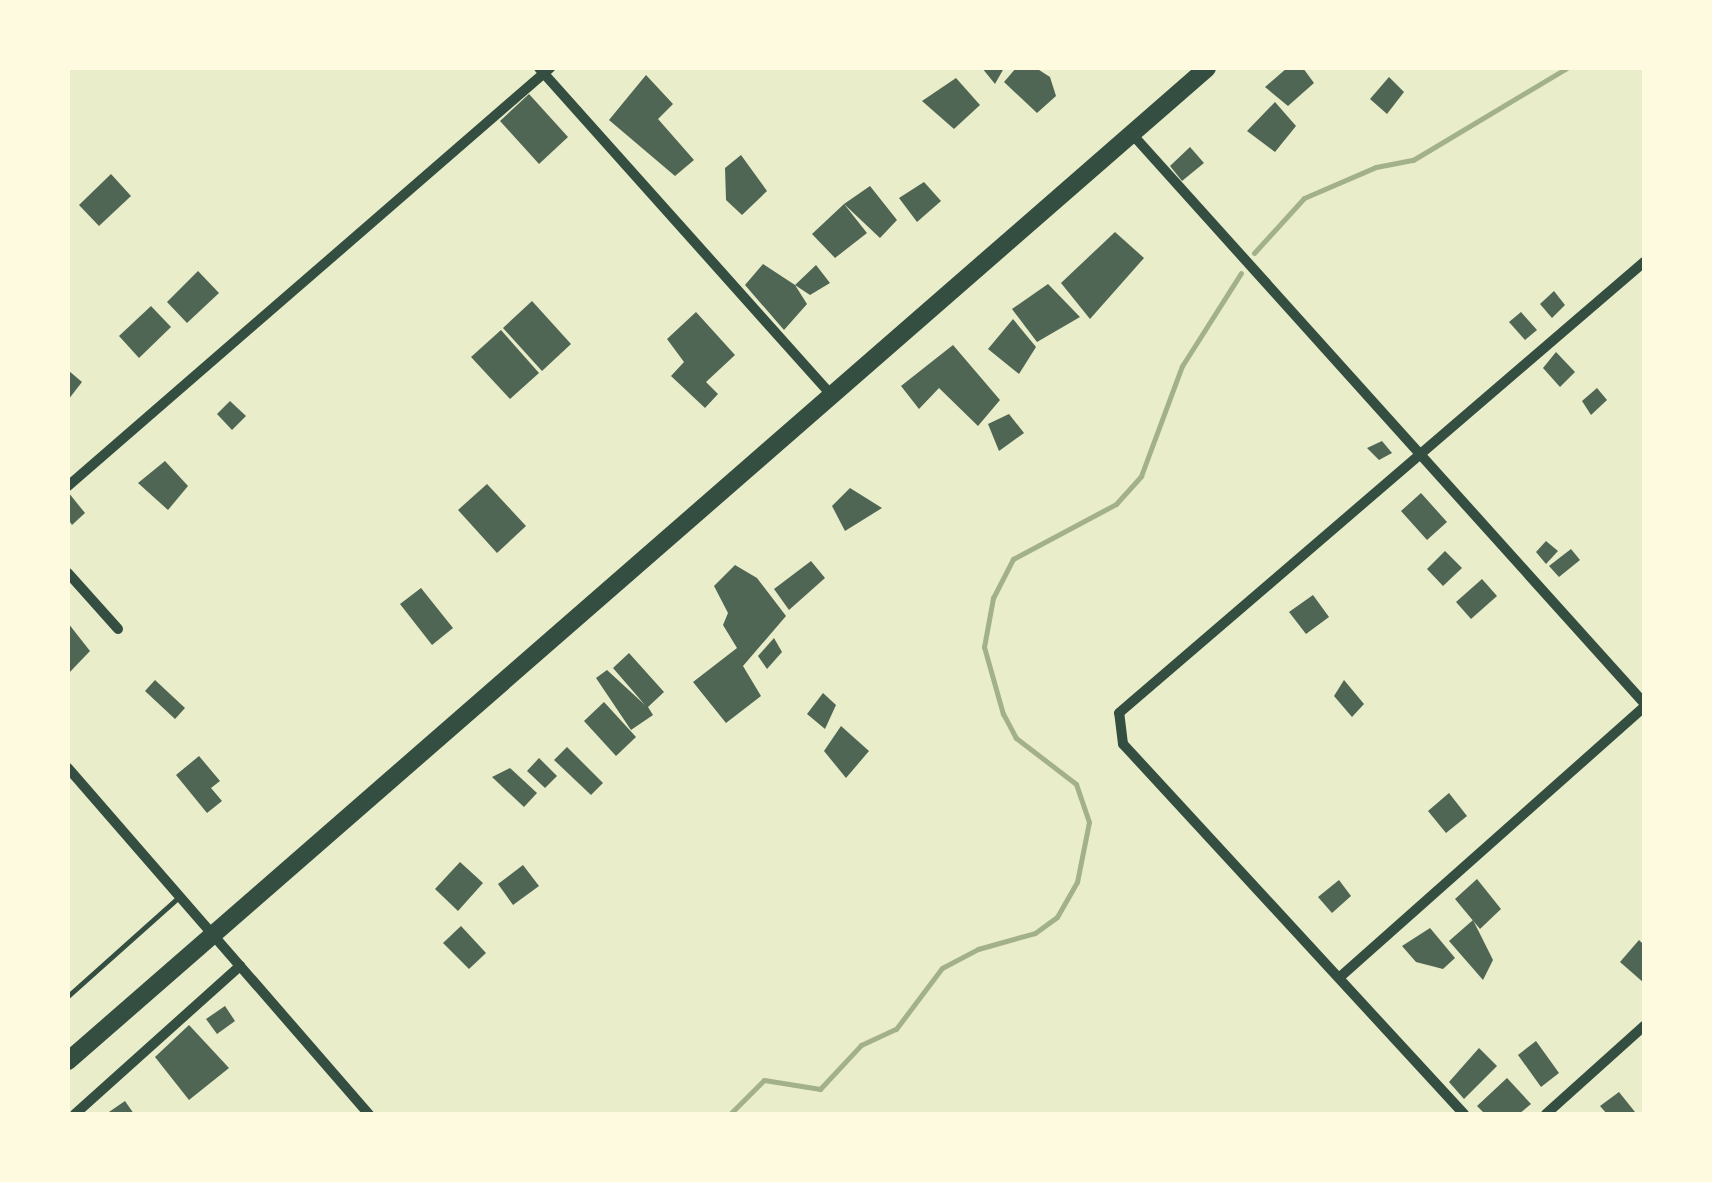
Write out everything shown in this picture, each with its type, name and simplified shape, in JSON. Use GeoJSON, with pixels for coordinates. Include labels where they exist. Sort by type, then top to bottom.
{"type":"FeatureCollection","features":[{"type":"Feature","properties":{"kind":"highway"},"geometry":{"type":"LineString","coordinates":[[68,1062],[1207,68]]}},
{"type":"Feature","properties":{"kind":"street"},"geometry":{"type":"LineString","coordinates":[[68,486],[544,69],[831,396]]}},
{"type":"Feature","properties":{"kind":"street"},"geometry":{"type":"LineString","coordinates":[[1132,134],[1644,705],[1340,977]]}},
{"type":"Feature","properties":{"kind":"street"},"geometry":{"type":"LineString","coordinates":[[1464,1114],[1123,744],[1119,713],[1644,262]]}},
{"type":"Feature","properties":{"kind":"street"},"geometry":{"type":"LineString","coordinates":[[68,573],[118,629]]}},
{"type":"Feature","properties":{"kind":"street"},"geometry":{"type":"LineString","coordinates":[[68,768],[369,1114]]}},
{"type":"Feature","properties":{"kind":"street"},"geometry":{"type":"LineString","coordinates":[[75,1114],[240,966]]}},
{"type":"Feature","properties":{"kind":"street"},"geometry":{"type":"LineString","coordinates":[[1546,1114],[1644,1026]]}},
{"type":"Feature","properties":{"kind":"lane"},"geometry":{"type":"LineString","coordinates":[[68,996],[180,896]]}},
{"type":"Feature","properties":{"kind":"building"},"geometry":{"type":"Polygon","coordinates":[[[982,68],[1004,68],[995,84],[982,68]]]}},
{"type":"Feature","properties":{"kind":"building"},"geometry":{"type":"Polygon","coordinates":[[[1016,68],[1036,68],[1050,77],[1056,96],[1037,113],[1004,82],[1016,68]]]}},
{"type":"Feature","properties":{"kind":"building"},"geometry":{"type":"Polygon","coordinates":[[[1287,68],[1303,68],[1314,83],[1288,106],[1265,87],[1287,68]]]}},
{"type":"Feature","properties":{"kind":"building"},"geometry":{"type":"Polygon","coordinates":[[[646,75],[673,104],[658,119],[694,160],[675,176],[609,120],[646,75]]]}},
{"type":"Feature","properties":{"kind":"building"},"geometry":{"type":"Polygon","coordinates":[[[1389,77],[1404,92],[1387,114],[1370,99],[1389,77]]]}},
{"type":"Feature","properties":{"kind":"building"},"geometry":{"type":"Polygon","coordinates":[[[956,78],[980,105],[954,129],[922,101],[956,78]]]}},
{"type":"Feature","properties":{"kind":"building"},"geometry":{"type":"Polygon","coordinates":[[[529,94],[568,137],[539,164],[500,121],[529,94]]]}},
{"type":"Feature","properties":{"kind":"building"},"geometry":{"type":"Polygon","coordinates":[[[1275,102],[1296,126],[1275,152],[1247,131],[1275,102]]]}},
{"type":"Feature","properties":{"kind":"building"},"geometry":{"type":"Polygon","coordinates":[[[1190,147],[1204,163],[1182,181],[1170,166],[1190,147]]]}},
{"type":"Feature","properties":{"kind":"building"},"geometry":{"type":"Polygon","coordinates":[[[741,155],[767,191],[742,215],[726,200],[725,168],[741,155]]]}},
{"type":"Feature","properties":{"kind":"building"},"geometry":{"type":"Polygon","coordinates":[[[111,174],[131,196],[99,226],[79,205],[111,174]]]}},
{"type":"Feature","properties":{"kind":"building"},"geometry":{"type":"Polygon","coordinates":[[[924,182],[941,201],[917,222],[899,198],[924,182]]]}},
{"type":"Feature","properties":{"kind":"building"},"geometry":{"type":"Polygon","coordinates":[[[870,186],[897,220],[880,238],[844,204],[870,186]]]}},
{"type":"Feature","properties":{"kind":"building"},"geometry":{"type":"Polygon","coordinates":[[[844,204],[867,233],[835,258],[812,234],[844,204]]]}},
{"type":"Feature","properties":{"kind":"building"},"geometry":{"type":"Polygon","coordinates":[[[1115,232],[1144,258],[1090,319],[1061,283],[1115,232]]]}},
{"type":"Feature","properties":{"kind":"building"},"geometry":{"type":"Polygon","coordinates":[[[763,264],[795,285],[807,304],[784,330],[745,285],[763,264]]]}},
{"type":"Feature","properties":{"kind":"building"},"geometry":{"type":"Polygon","coordinates":[[[816,265],[830,283],[810,295],[795,285],[816,265]]]}},
{"type":"Feature","properties":{"kind":"building"},"geometry":{"type":"Polygon","coordinates":[[[198,271],[219,293],[187,323],[167,302],[198,271]]]}},
{"type":"Feature","properties":{"kind":"building"},"geometry":{"type":"Polygon","coordinates":[[[1048,284],[1080,317],[1037,342],[1012,309],[1048,284]]]}},
{"type":"Feature","properties":{"kind":"building"},"geometry":{"type":"Polygon","coordinates":[[[1554,291],[1565,305],[1552,318],[1540,304],[1554,291]]]}},
{"type":"Feature","properties":{"kind":"building"},"geometry":{"type":"Polygon","coordinates":[[[532,301],[571,344],[542,371],[503,328],[532,301]]]}},
{"type":"Feature","properties":{"kind":"building"},"geometry":{"type":"Polygon","coordinates":[[[151,306],[171,327],[139,358],[119,336],[151,306]]]}},
{"type":"Feature","properties":{"kind":"building"},"geometry":{"type":"Polygon","coordinates":[[[696,312],[735,355],[706,382],[718,394],[705,408],[671,376],[684,362],[667,339],[696,312]]]}},
{"type":"Feature","properties":{"kind":"building"},"geometry":{"type":"Polygon","coordinates":[[[1521,312],[1537,330],[1525,340],[1509,322],[1521,312]]]}},
{"type":"Feature","properties":{"kind":"building"},"geometry":{"type":"Polygon","coordinates":[[[1013,319],[1036,347],[1019,374],[988,349],[1013,319]]]}},
{"type":"Feature","properties":{"kind":"building"},"geometry":{"type":"Polygon","coordinates":[[[501,330],[539,373],[510,399],[471,357],[501,330]]]}},
{"type":"Feature","properties":{"kind":"building"},"geometry":{"type":"Polygon","coordinates":[[[953,345],[1000,400],[978,426],[939,388],[919,409],[901,386],[953,345]]]}},
{"type":"Feature","properties":{"kind":"building"},"geometry":{"type":"Polygon","coordinates":[[[1556,352],[1575,372],[1560,387],[1543,368],[1556,352]]]}},
{"type":"Feature","properties":{"kind":"building"},"geometry":{"type":"Polygon","coordinates":[[[68,372],[82,382],[68,400],[68,372]]]}},
{"type":"Feature","properties":{"kind":"building"},"geometry":{"type":"Polygon","coordinates":[[[1597,388],[1607,400],[1591,415],[1582,401],[1597,388]]]}},
{"type":"Feature","properties":{"kind":"building"},"geometry":{"type":"Polygon","coordinates":[[[230,401],[246,416],[232,430],[217,414],[230,401]]]}},
{"type":"Feature","properties":{"kind":"building"},"geometry":{"type":"Polygon","coordinates":[[[1009,414],[1024,433],[999,451],[988,424],[1009,414]]]}},
{"type":"Feature","properties":{"kind":"building"},"geometry":{"type":"Polygon","coordinates":[[[1382,441],[1392,453],[1379,460],[1367,448],[1382,441]]]}},
{"type":"Feature","properties":{"kind":"building"},"geometry":{"type":"Polygon","coordinates":[[[165,461],[188,486],[168,510],[138,483],[165,461]]]}},
{"type":"Feature","properties":{"kind":"building"},"geometry":{"type":"Polygon","coordinates":[[[487,484],[526,526],[497,553],[458,510],[487,484]]]}},
{"type":"Feature","properties":{"kind":"building"},"geometry":{"type":"Polygon","coordinates":[[[850,488],[882,508],[845,531],[832,506],[850,488]]]}},
{"type":"Feature","properties":{"kind":"building"},"geometry":{"type":"Polygon","coordinates":[[[68,492],[85,513],[72,525],[68,519],[68,492]]]}},
{"type":"Feature","properties":{"kind":"building"},"geometry":{"type":"Polygon","coordinates":[[[1421,493],[1447,522],[1427,540],[1401,511],[1421,493]]]}},
{"type":"Feature","properties":{"kind":"building"},"geometry":{"type":"Polygon","coordinates":[[[1546,541],[1558,551],[1546,564],[1536,552],[1546,541]]]}},
{"type":"Feature","properties":{"kind":"building"},"geometry":{"type":"Polygon","coordinates":[[[1571,549],[1580,560],[1559,577],[1549,566],[1571,549]]]}},
{"type":"Feature","properties":{"kind":"building"},"geometry":{"type":"Polygon","coordinates":[[[1445,551],[1462,568],[1443,586],[1427,569],[1445,551]]]}},
{"type":"Feature","properties":{"kind":"building"},"geometry":{"type":"Polygon","coordinates":[[[811,561],[825,578],[789,610],[774,589],[811,561]]]}},
{"type":"Feature","properties":{"kind":"building"},"geometry":{"type":"Polygon","coordinates":[[[735,565],[757,578],[786,616],[743,666],[761,696],[726,723],[693,682],[737,648],[723,625],[728,613],[714,586],[735,565]]]}},
{"type":"Feature","properties":{"kind":"building"},"geometry":{"type":"Polygon","coordinates":[[[1482,579],[1497,596],[1471,619],[1456,602],[1482,579]]]}},
{"type":"Feature","properties":{"kind":"building"},"geometry":{"type":"Polygon","coordinates":[[[421,588],[453,628],[432,645],[400,604],[421,588]]]}},
{"type":"Feature","properties":{"kind":"building"},"geometry":{"type":"Polygon","coordinates":[[[1313,595],[1329,617],[1306,634],[1289,612],[1313,595]]]}},
{"type":"Feature","properties":{"kind":"building"},"geometry":{"type":"Polygon","coordinates":[[[68,623],[90,651],[68,674],[68,623]]]}},
{"type":"Feature","properties":{"kind":"building"},"geometry":{"type":"Polygon","coordinates":[[[774,638],[782,652],[767,669],[758,656],[774,638]]]}},
{"type":"Feature","properties":{"kind":"building"},"geometry":{"type":"Polygon","coordinates":[[[629,653],[664,692],[648,707],[653,715],[631,730],[596,678],[607,670],[645,705],[613,668],[629,653]]]}},
{"type":"Feature","properties":{"kind":"building"},"geometry":{"type":"Polygon","coordinates":[[[155,680],[185,708],[175,719],[145,691],[155,680]]]}},
{"type":"Feature","properties":{"kind":"building"},"geometry":{"type":"Polygon","coordinates":[[[1344,680],[1364,704],[1352,717],[1334,696],[1344,680]]]}},
{"type":"Feature","properties":{"kind":"building"},"geometry":{"type":"Polygon","coordinates":[[[823,693],[836,705],[825,729],[807,714],[823,693]]]}},
{"type":"Feature","properties":{"kind":"building"},"geometry":{"type":"Polygon","coordinates":[[[604,702],[636,737],[616,756],[584,721],[604,702]]]}},
{"type":"Feature","properties":{"kind":"building"},"geometry":{"type":"Polygon","coordinates":[[[841,726],[869,751],[846,778],[824,751],[841,726]]]}},
{"type":"Feature","properties":{"kind":"building"},"geometry":{"type":"Polygon","coordinates":[[[567,747],[603,783],[591,795],[554,760],[567,747]]]}},
{"type":"Feature","properties":{"kind":"building"},"geometry":{"type":"Polygon","coordinates":[[[199,756],[220,781],[211,788],[222,801],[207,813],[176,775],[199,756]]]}},
{"type":"Feature","properties":{"kind":"building"},"geometry":{"type":"Polygon","coordinates":[[[539,758],[557,776],[545,788],[527,771],[539,758]]]}},
{"type":"Feature","properties":{"kind":"building"},"geometry":{"type":"Polygon","coordinates":[[[510,768],[537,793],[524,807],[492,777],[510,768]]]}},
{"type":"Feature","properties":{"kind":"building"},"geometry":{"type":"Polygon","coordinates":[[[1449,793],[1467,816],[1446,833],[1428,811],[1449,793]]]}},
{"type":"Feature","properties":{"kind":"building"},"geometry":{"type":"Polygon","coordinates":[[[460,862],[483,883],[458,911],[435,889],[460,862]]]}},
{"type":"Feature","properties":{"kind":"building"},"geometry":{"type":"Polygon","coordinates":[[[523,865],[539,886],[513,905],[498,884],[523,865]]]}},
{"type":"Feature","properties":{"kind":"building"},"geometry":{"type":"Polygon","coordinates":[[[1477,879],[1501,909],[1480,929],[1455,899],[1477,879]]]}},
{"type":"Feature","properties":{"kind":"building"},"geometry":{"type":"Polygon","coordinates":[[[1339,880],[1351,896],[1332,913],[1318,897],[1339,880]]]}},
{"type":"Feature","properties":{"kind":"building"},"geometry":{"type":"Polygon","coordinates":[[[1473,920],[1493,960],[1483,980],[1449,941],[1473,920]]]}},
{"type":"Feature","properties":{"kind":"building"},"geometry":{"type":"Polygon","coordinates":[[[461,926],[486,953],[469,969],[443,943],[461,926]]]}},
{"type":"Feature","properties":{"kind":"building"},"geometry":{"type":"Polygon","coordinates":[[[1430,928],[1455,958],[1443,969],[1416,962],[1402,946],[1430,928]]]}},
{"type":"Feature","properties":{"kind":"building"},"geometry":{"type":"Polygon","coordinates":[[[1639,940],[1644,945],[1644,983],[1620,962],[1639,940]]]}},
{"type":"Feature","properties":{"kind":"building"},"geometry":{"type":"Polygon","coordinates":[[[225,1006],[235,1021],[217,1034],[206,1019],[225,1006]]]}},
{"type":"Feature","properties":{"kind":"building"},"geometry":{"type":"Polygon","coordinates":[[[189,1025],[229,1068],[189,1100],[155,1057],[189,1025]]]}},
{"type":"Feature","properties":{"kind":"building"},"geometry":{"type":"Polygon","coordinates":[[[1536,1041],[1559,1073],[1541,1087],[1518,1055],[1536,1041]]]}},
{"type":"Feature","properties":{"kind":"building"},"geometry":{"type":"Polygon","coordinates":[[[1479,1048],[1497,1066],[1464,1099],[1449,1082],[1479,1048]]]}},
{"type":"Feature","properties":{"kind":"building"},"geometry":{"type":"Polygon","coordinates":[[[1507,1078],[1531,1104],[1519,1114],[1485,1114],[1477,1106],[1507,1078]]]}},
{"type":"Feature","properties":{"kind":"building"},"geometry":{"type":"Polygon","coordinates":[[[1619,1092],[1635,1112],[1607,1114],[1600,1106],[1619,1092]]]}},
{"type":"Feature","properties":{"kind":"building"},"geometry":{"type":"Polygon","coordinates":[[[125,1101],[134,1114],[106,1114],[125,1101]]]}},
{"type":"Feature","properties":{"kind":"waterway"},"geometry":{"type":"LineString","coordinates":[[1254,253],[1304,198],[1376,167],[1413,160],[1567,68]]}},
{"type":"Feature","properties":{"kind":"waterway"},"geometry":{"type":"LineString","coordinates":[[730,1114],[764,1080],[820,1089],[861,1045],[896,1029],[942,968],[978,949],[1035,933],[1057,917],[1077,882],[1089,822],[1076,784],[1016,738],[1003,714],[984,647],[993,598],[1013,559],[1116,504],[1141,476],[1182,366],[1241,273]]}}]}
